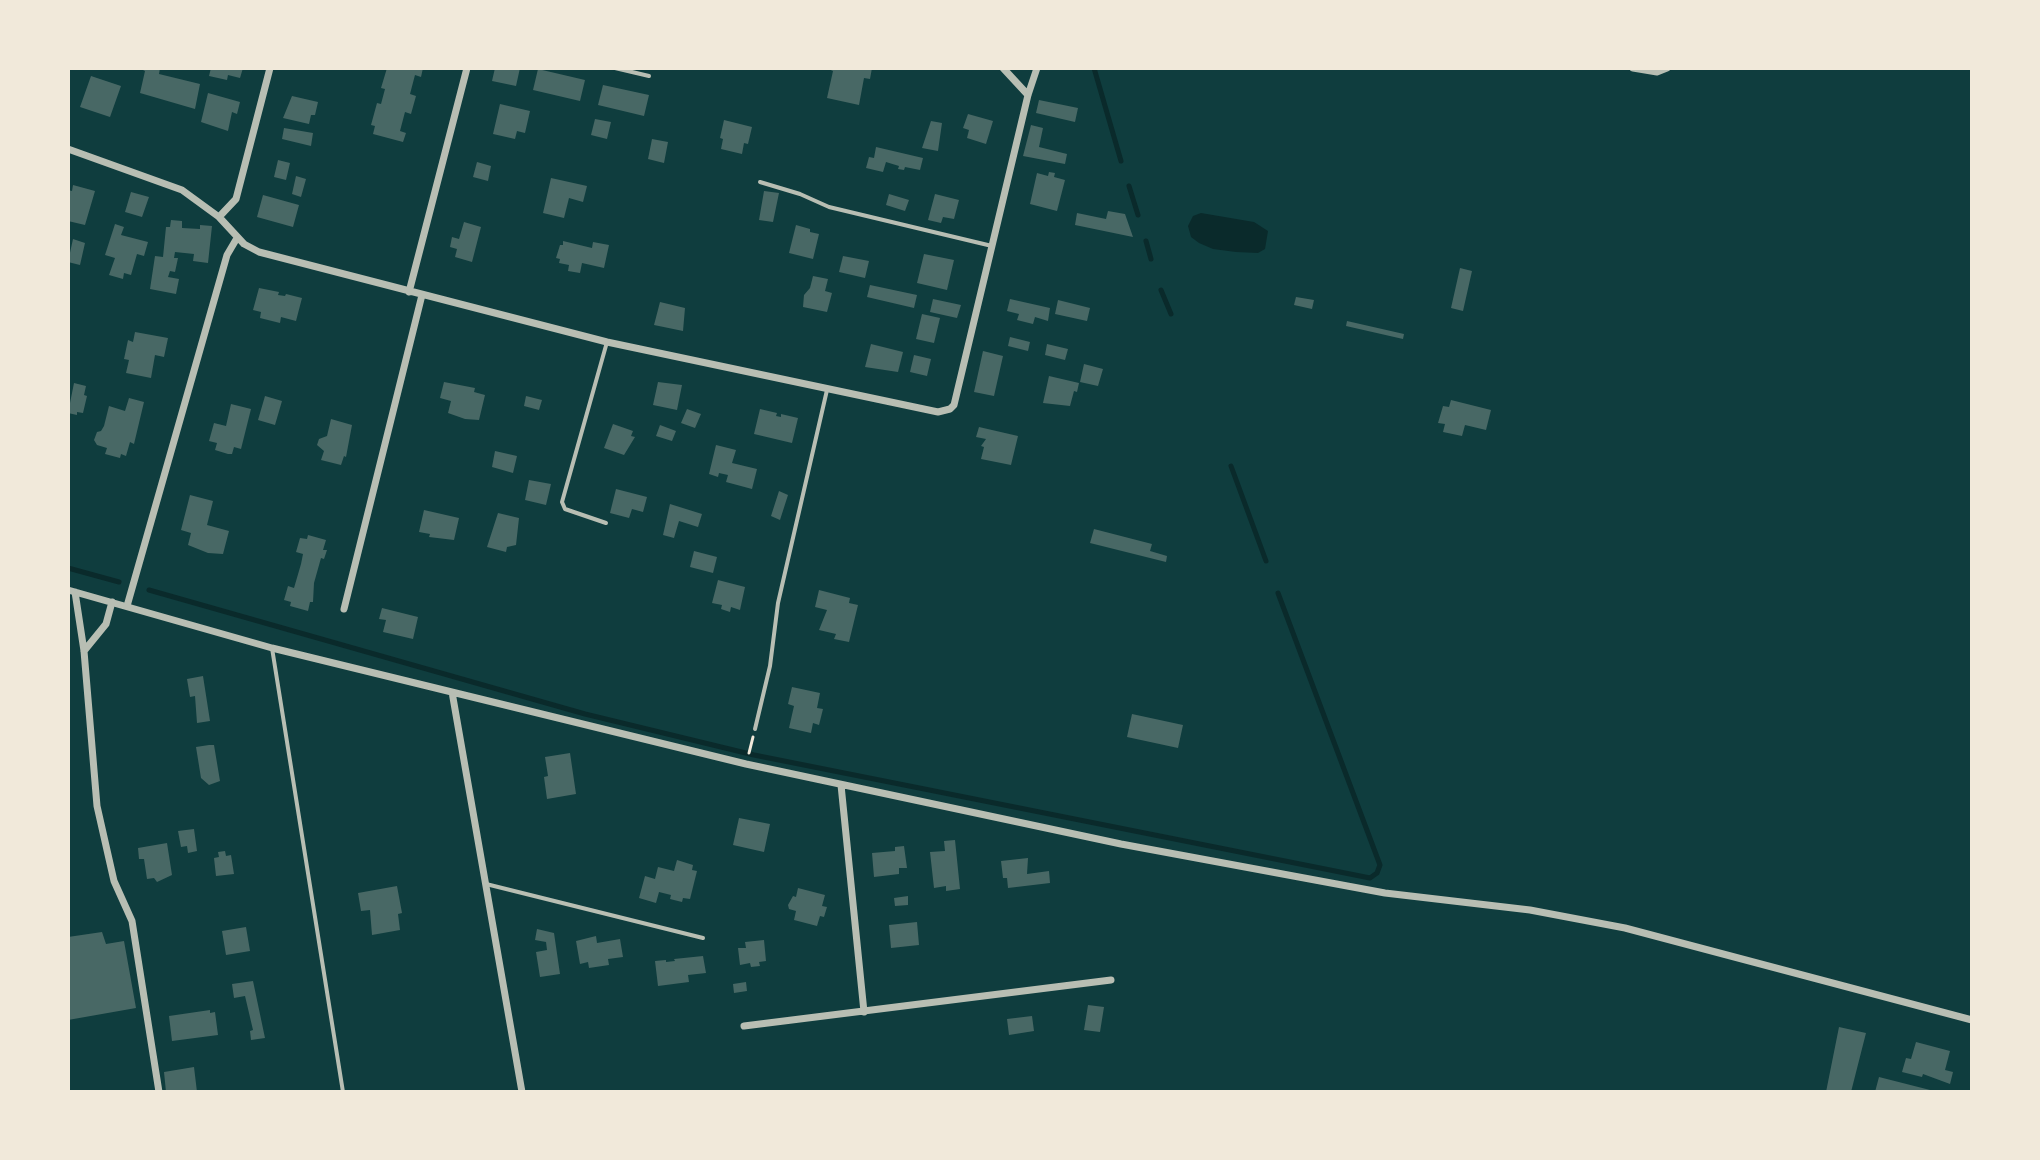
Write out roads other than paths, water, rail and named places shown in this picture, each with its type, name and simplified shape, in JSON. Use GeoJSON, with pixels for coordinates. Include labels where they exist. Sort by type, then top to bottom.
{"type":"FeatureCollection","features":[{"type":"Feature","properties":{"kind":"street"},"geometry":{"type":"LineString","coordinates":[[219,217],[236,199],[270,68]]}},
{"type":"Feature","properties":{"kind":"street"},"geometry":{"type":"LineString","coordinates":[[409,292],[467,68]]}},
{"type":"Feature","properties":{"kind":"street"},"geometry":{"type":"LineString","coordinates":[[1003,68],[1028,95]]}},
{"type":"Feature","properties":{"kind":"street"},"geometry":{"type":"LineString","coordinates":[[68,149],[182,190],[219,217],[237,238],[259,252],[607,342],[938,412],[954,405],[1037,68]]}},
{"type":"Feature","properties":{"kind":"street"},"geometry":{"type":"LineString","coordinates":[[1633,68],[1657,72],[1666,69]]}},
{"type":"Feature","properties":{"kind":"street"},"geometry":{"type":"LineString","coordinates":[[127,606],[227,255],[237,238]]}},
{"type":"Feature","properties":{"kind":"street"},"geometry":{"type":"LineString","coordinates":[[344,609],[422,295]]}},
{"type":"Feature","properties":{"kind":"street"},"geometry":{"type":"LineString","coordinates":[[159,1092],[132,921],[114,881],[97,806],[84,651],[71,591],[272,648],[841,785],[1121,844],[1385,893],[1530,910],[1625,928],[1972,1020]]}},
{"type":"Feature","properties":{"kind":"street"},"geometry":{"type":"LineString","coordinates":[[84,651],[106,624],[112,602]]}},
{"type":"Feature","properties":{"kind":"street"},"geometry":{"type":"LineString","coordinates":[[452,692],[522,1092]]}},
{"type":"Feature","properties":{"kind":"street"},"geometry":{"type":"LineString","coordinates":[[841,785],[864,1012]]}},
{"type":"Feature","properties":{"kind":"street"},"geometry":{"type":"LineString","coordinates":[[744,1026],[1111,980]]}},
{"type":"Feature","properties":{"kind":"lane"},"geometry":{"type":"LineString","coordinates":[[615,68],[649,76]]}},
{"type":"Feature","properties":{"kind":"lane"},"geometry":{"type":"LineString","coordinates":[[760,182],[829,207],[993,246]]}},
{"type":"Feature","properties":{"kind":"lane"},"geometry":{"type":"LineString","coordinates":[[606,523],[565,509],[562,502],[607,342]]}},
{"type":"Feature","properties":{"kind":"lane"},"geometry":{"type":"LineString","coordinates":[[755,729],[770,666],[778,603],[827,390]]}},
{"type":"Feature","properties":{"kind":"lane"},"geometry":{"type":"LineString","coordinates":[[272,648],[343,1092]]}},
{"type":"Feature","properties":{"kind":"lane"},"geometry":{"type":"LineString","coordinates":[[486,884],[703,938]]}},
{"type":"Feature","properties":{"kind":"water"},"geometry":{"type":"Polygon","coordinates":[[[1201,213],[1254,222],[1268,231],[1265,249],[1258,253],[1236,252],[1213,249],[1199,243],[1191,237],[1188,226],[1193,216],[1201,213]]]}},
{"type":"Feature","properties":{"kind":"waterway"},"geometry":{"type":"LineString","coordinates":[[1094,68],[1121,161]]}},
{"type":"Feature","properties":{"kind":"waterway"},"geometry":{"type":"LineString","coordinates":[[1129,186],[1138,215]]}},
{"type":"Feature","properties":{"kind":"waterway"},"geometry":{"type":"LineString","coordinates":[[1146,241],[1151,259]]}},
{"type":"Feature","properties":{"kind":"waterway"},"geometry":{"type":"LineString","coordinates":[[1161,290],[1171,314]]}},
{"type":"Feature","properties":{"kind":"waterway"},"geometry":{"type":"LineString","coordinates":[[1231,466],[1266,561]]}},
{"type":"Feature","properties":{"kind":"waterway"},"geometry":{"type":"LineString","coordinates":[[68,568],[119,582]]}},
{"type":"Feature","properties":{"kind":"waterway"},"geometry":{"type":"LineString","coordinates":[[149,590],[585,714],[754,755],[1370,878],[1377,873],[1380,865],[1278,593]]}}]}
